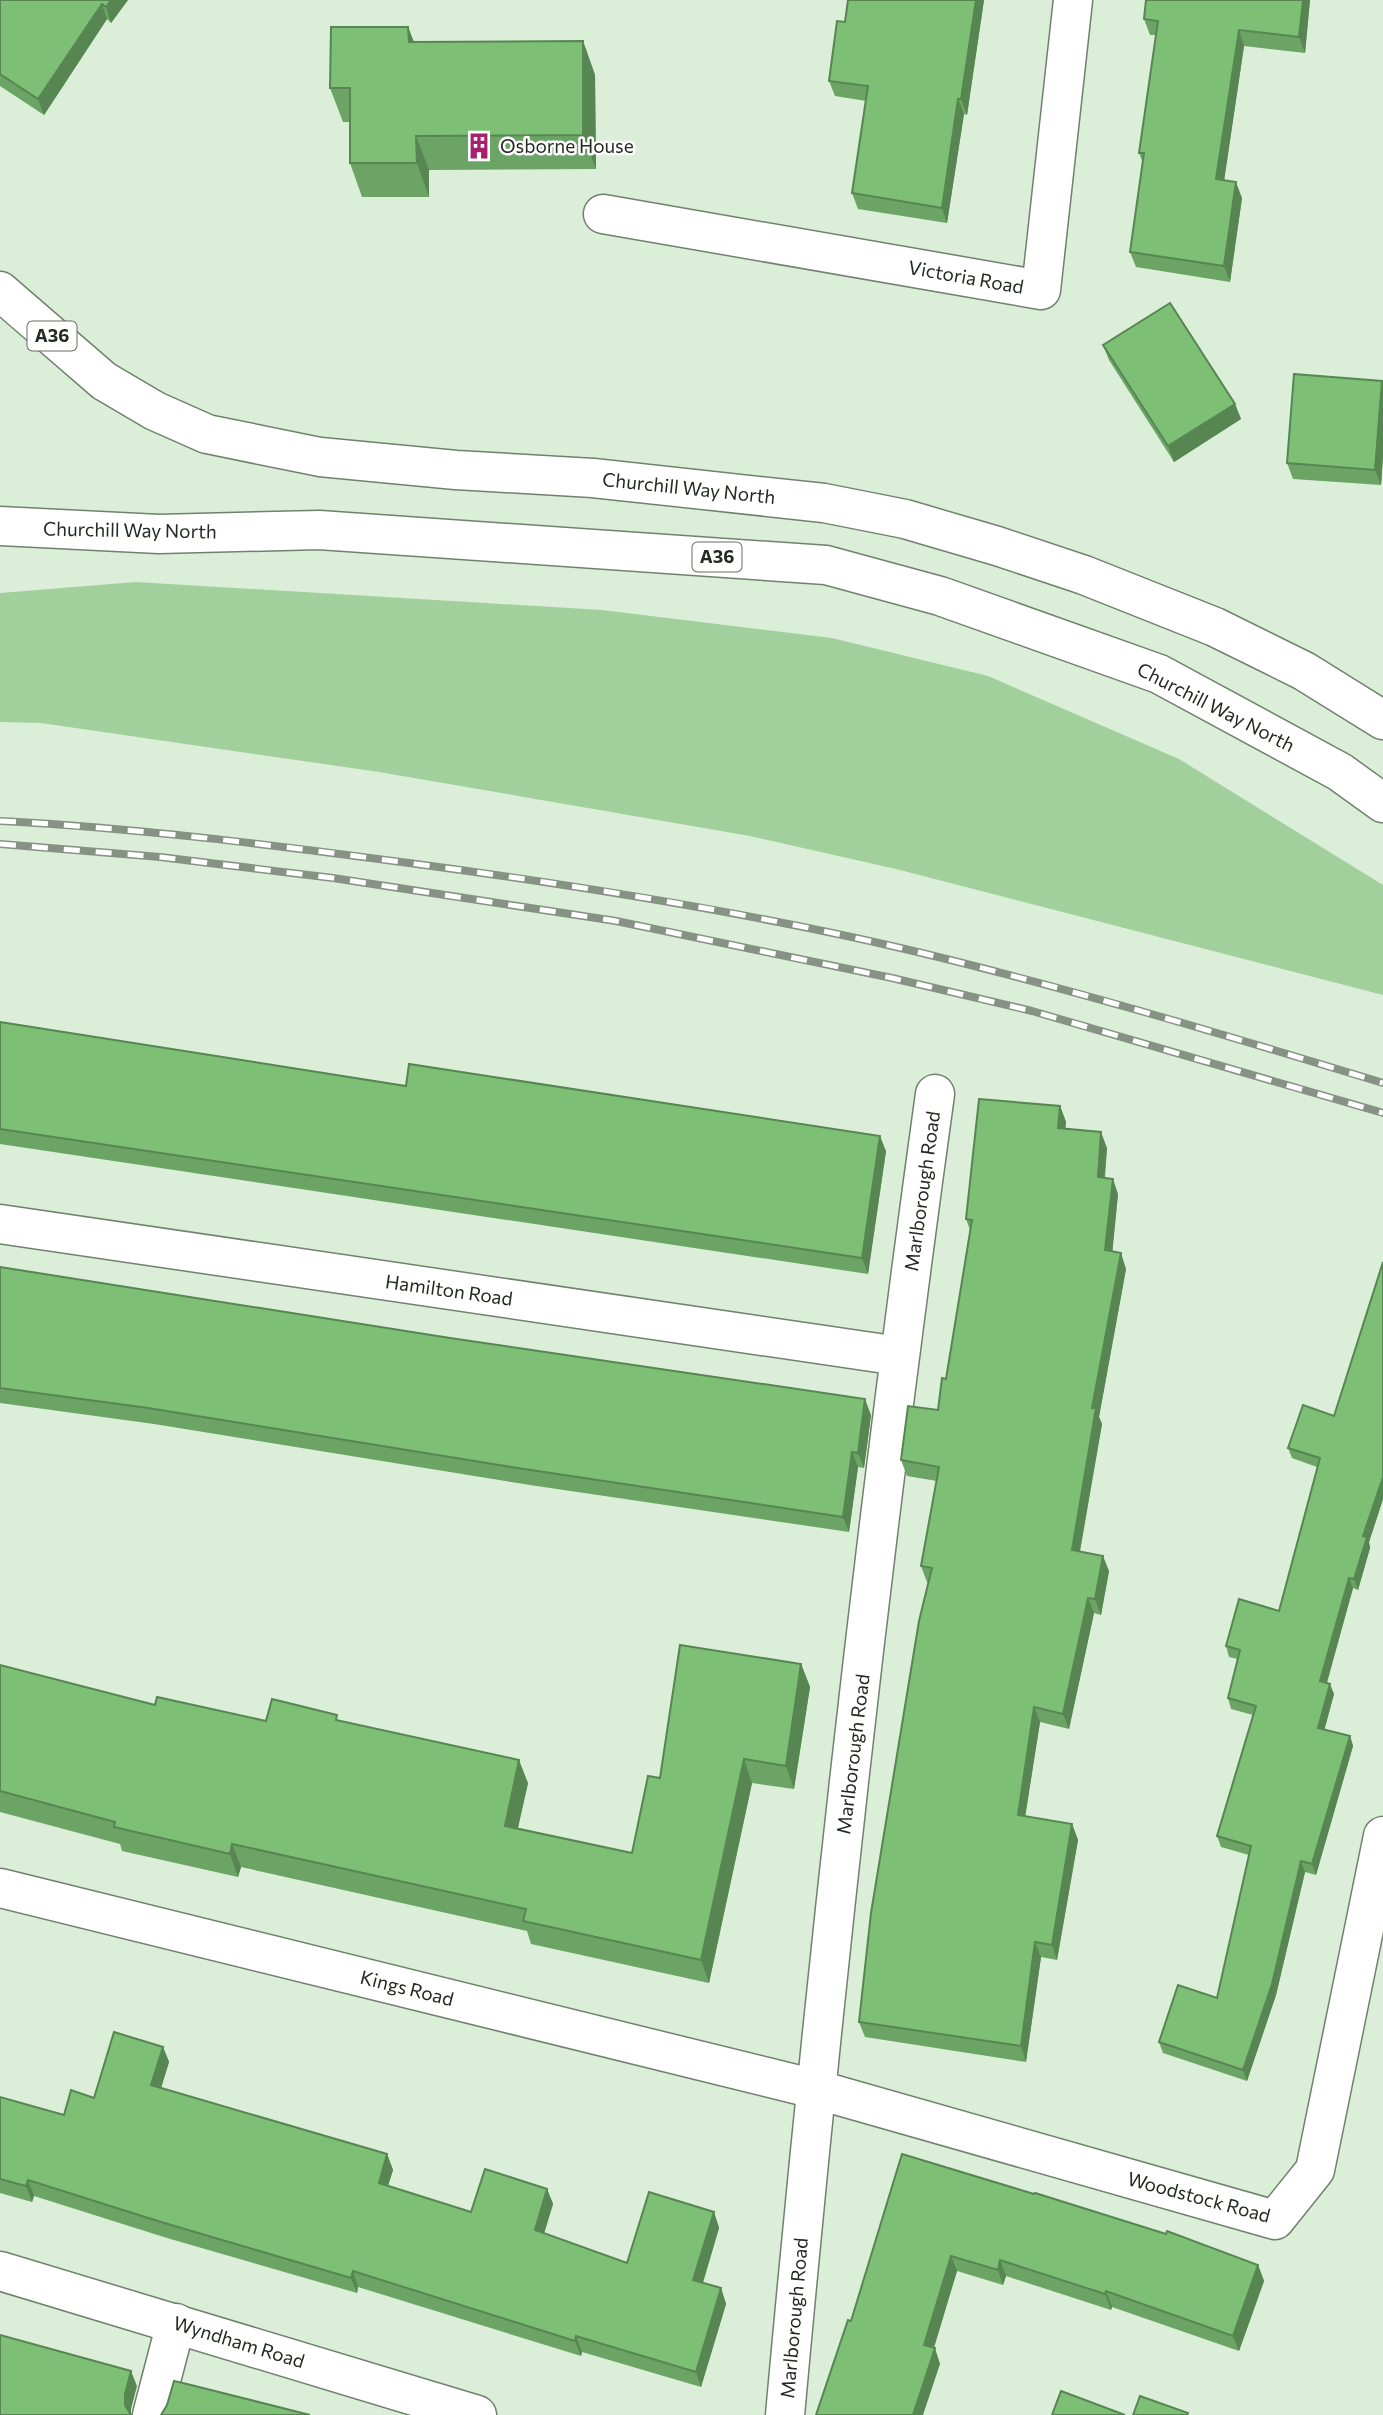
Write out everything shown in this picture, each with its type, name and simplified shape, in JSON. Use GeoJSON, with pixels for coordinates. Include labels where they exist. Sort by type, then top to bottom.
{"type":"FeatureCollection","features":[{"type":"Feature","properties":{"kind":"main road","name":"Victoria Road"},"geometry":{"type":"LineString","coordinates":[[603,214],[1041,290],[1073,0]]}},
{"type":"Feature","properties":{"kind":"main road","name":"Churchill Way North"},"geometry":{"type":"LineString","coordinates":[[0,291],[104,381],[155,411],[206,434],[320,457],[456,470],[593,478],[824,503],[905,520],[1084,575],[1215,626],[1304,671],[1383,720]]}},
{"type":"Feature","properties":{"kind":"main road","name":"Churchill Way North"},"geometry":{"type":"LineString","coordinates":[[0,526],[159,534],[319,530],[826,565],[940,596],[1159,674],[1340,772],[1383,803]]}},
{"type":"Feature","properties":{"kind":"main road","name":"Marlborough Road"},"geometry":{"type":"LineString","coordinates":[[785,2415],[815,2089],[899,1356],[935,1094]]}},
{"type":"Feature","properties":{"kind":"main road","name":"Hamilton Road"},"geometry":{"type":"LineString","coordinates":[[0,1224],[899,1356]]}},
{"type":"Feature","properties":{"kind":"main road","name":"Woodstock Road"},"geometry":{"type":"LineString","coordinates":[[815,2089],[1275,2220],[1315,2170],[1383,1836]]}},
{"type":"Feature","properties":{"kind":"main road","name":"Kings Road"},"geometry":{"type":"LineString","coordinates":[[0,1888],[815,2089]]}},
{"type":"Feature","properties":{"kind":"main road","name":"Wyndham Road"},"geometry":{"type":"LineString","coordinates":[[0,2271],[477,2415]]}},
{"type":"Feature","properties":{"kind":"main road"},"geometry":{"type":"LineString","coordinates":[[152,2415],[176,2323]]}},
{"type":"Feature","properties":{"kind":"green space"},"geometry":{"type":"Polygon","coordinates":[[[136,582],[602,610],[832,638],[988,676],[1179,759],[1383,885],[1383,995],[896,869],[750,836],[379,772],[41,723],[0,722],[0,593],[136,582]]]}},
{"type":"Feature","properties":{"kind":"building"},"geometry":{"type":"Polygon","coordinates":[[[0,0],[111,0],[106,7],[102,4],[38,99],[0,74],[0,0]]]}},
{"type":"Feature","properties":{"kind":"building"},"geometry":{"type":"Polygon","coordinates":[[[848,0],[976,0],[942,208],[852,193],[868,86],[829,81],[837,21],[845,22],[848,0]]]}},
{"type":"Feature","properties":{"kind":"building"},"geometry":{"type":"Polygon","coordinates":[[[1146,0],[1303,0],[1299,37],[1239,30],[1216,179],[1236,182],[1224,266],[1130,252],[1144,153],[1139,153],[1158,21],[1144,19],[1146,0]]]}},
{"type":"Feature","properties":{"kind":"building","name":"Osborne House"},"geometry":{"type":"Polygon","coordinates":[[[331,27],[408,27],[409,42],[583,41],[583,135],[416,136],[417,163],[350,163],[350,88],[330,88],[331,27]]]}},
{"type":"Feature","properties":{"kind":"building"},"geometry":{"type":"Polygon","coordinates":[[[1170,303],[1235,404],[1168,446],[1103,345],[1170,303]]]}},
{"type":"Feature","properties":{"kind":"building"},"geometry":{"type":"Polygon","coordinates":[[[1294,374],[1382,381],[1375,470],[1287,463],[1294,374]]]}},
{"type":"Feature","properties":{"kind":"building"},"geometry":{"type":"Polygon","coordinates":[[[0,1022],[406,1086],[409,1064],[880,1136],[862,1258],[0,1129],[0,1022]]]}},
{"type":"Feature","properties":{"kind":"building"},"geometry":{"type":"Polygon","coordinates":[[[979,1099],[1060,1106],[1058,1128],[1101,1132],[1098,1177],[1113,1179],[1105,1250],[1121,1253],[1092,1408],[1096,1408],[1072,1550],[1103,1556],[1095,1599],[1088,1598],[1063,1714],[1034,1707],[1018,1815],[1072,1824],[1052,1945],[1035,1942],[1021,2046],[859,2022],[871,1913],[919,1621],[932,1568],[921,1566],[939,1467],[901,1460],[908,1406],[938,1410],[942,1378],[946,1379],[972,1220],[966,1219],[979,1099]]]}},
{"type":"Feature","properties":{"kind":"building"},"geometry":{"type":"Polygon","coordinates":[[[1383,1262],[1383,1477],[1363,1536],[1367,1537],[1354,1579],[1349,1578],[1320,1681],[1330,1684],[1318,1728],[1350,1736],[1312,1864],[1301,1861],[1272,1984],[1243,2070],[1159,2042],[1178,1985],[1217,1998],[1251,1846],[1217,1836],[1256,1706],[1228,1698],[1240,1650],[1226,1646],[1239,1599],[1279,1611],[1320,1458],[1288,1448],[1303,1405],[1334,1416],[1383,1262]]]}},
{"type":"Feature","properties":{"kind":"building"},"geometry":{"type":"Polygon","coordinates":[[[0,1267],[450,1338],[865,1399],[858,1453],[852,1452],[843,1517],[148,1408],[0,1388],[0,1267]]]}},
{"type":"Feature","properties":{"kind":"building"},"geometry":{"type":"Polygon","coordinates":[[[680,1645],[801,1664],[786,1766],[744,1759],[701,1960],[523,1921],[526,1909],[232,1844],[230,1854],[114,1827],[115,1822],[0,1791],[0,1665],[155,1705],[157,1697],[266,1721],[272,1699],[337,1715],[336,1720],[519,1760],[505,1826],[632,1853],[648,1776],[660,1778],[680,1645]]]}},
{"type":"Feature","properties":{"kind":"building"},"geometry":{"type":"Polygon","coordinates":[[[114,2032],[163,2047],[151,2085],[387,2154],[379,2183],[471,2212],[485,2169],[547,2189],[535,2230],[627,2263],[649,2192],[714,2212],[693,2280],[721,2288],[696,2372],[576,2336],[575,2341],[353,2271],[351,2278],[28,2180],[26,2186],[0,2179],[0,2097],[64,2115],[71,2090],[94,2098],[114,2032]]]}},
{"type":"Feature","properties":{"kind":"building"},"geometry":{"type":"Polygon","coordinates":[[[902,2154],[1166,2234],[1167,2231],[1258,2265],[1233,2336],[1106,2291],[1105,2294],[1000,2260],[998,2270],[951,2256],[924,2345],[935,2348],[913,2415],[816,2415],[848,2320],[851,2321],[902,2154]]]}},
{"type":"Feature","properties":{"kind":"building"},"geometry":{"type":"Polygon","coordinates":[[[0,2335],[131,2371],[125,2405],[131,2415],[0,2415],[0,2335]]]}},
{"type":"Feature","properties":{"kind":"building"},"geometry":{"type":"Polygon","coordinates":[[[174,2381],[310,2415],[161,2415],[174,2381]]]}},
{"type":"Feature","properties":{"kind":"building"},"geometry":{"type":"Polygon","coordinates":[[[1061,2391],[1125,2415],[1052,2415],[1061,2391]]]}},
{"type":"Feature","properties":{"kind":"building"},"geometry":{"type":"Polygon","coordinates":[[[1140,2396],[1188,2413],[1133,2415],[1140,2396]]]}},
{"type":"Feature","properties":{"kind":"railway"},"geometry":{"type":"LineString","coordinates":[[0,821],[154,833],[307,850],[534,880],[720,911],[844,935],[1025,979],[1383,1083]]}},
{"type":"Feature","properties":{"kind":"railway"},"geometry":{"type":"LineString","coordinates":[[0,844],[160,857],[333,878],[616,921],[892,978],[1032,1011],[1383,1113]]}},
{"type":"Feature","properties":{"kind":"place","name":"Osborne House"},"geometry":{"type":"Point","coordinates":[479,146]}}]}
